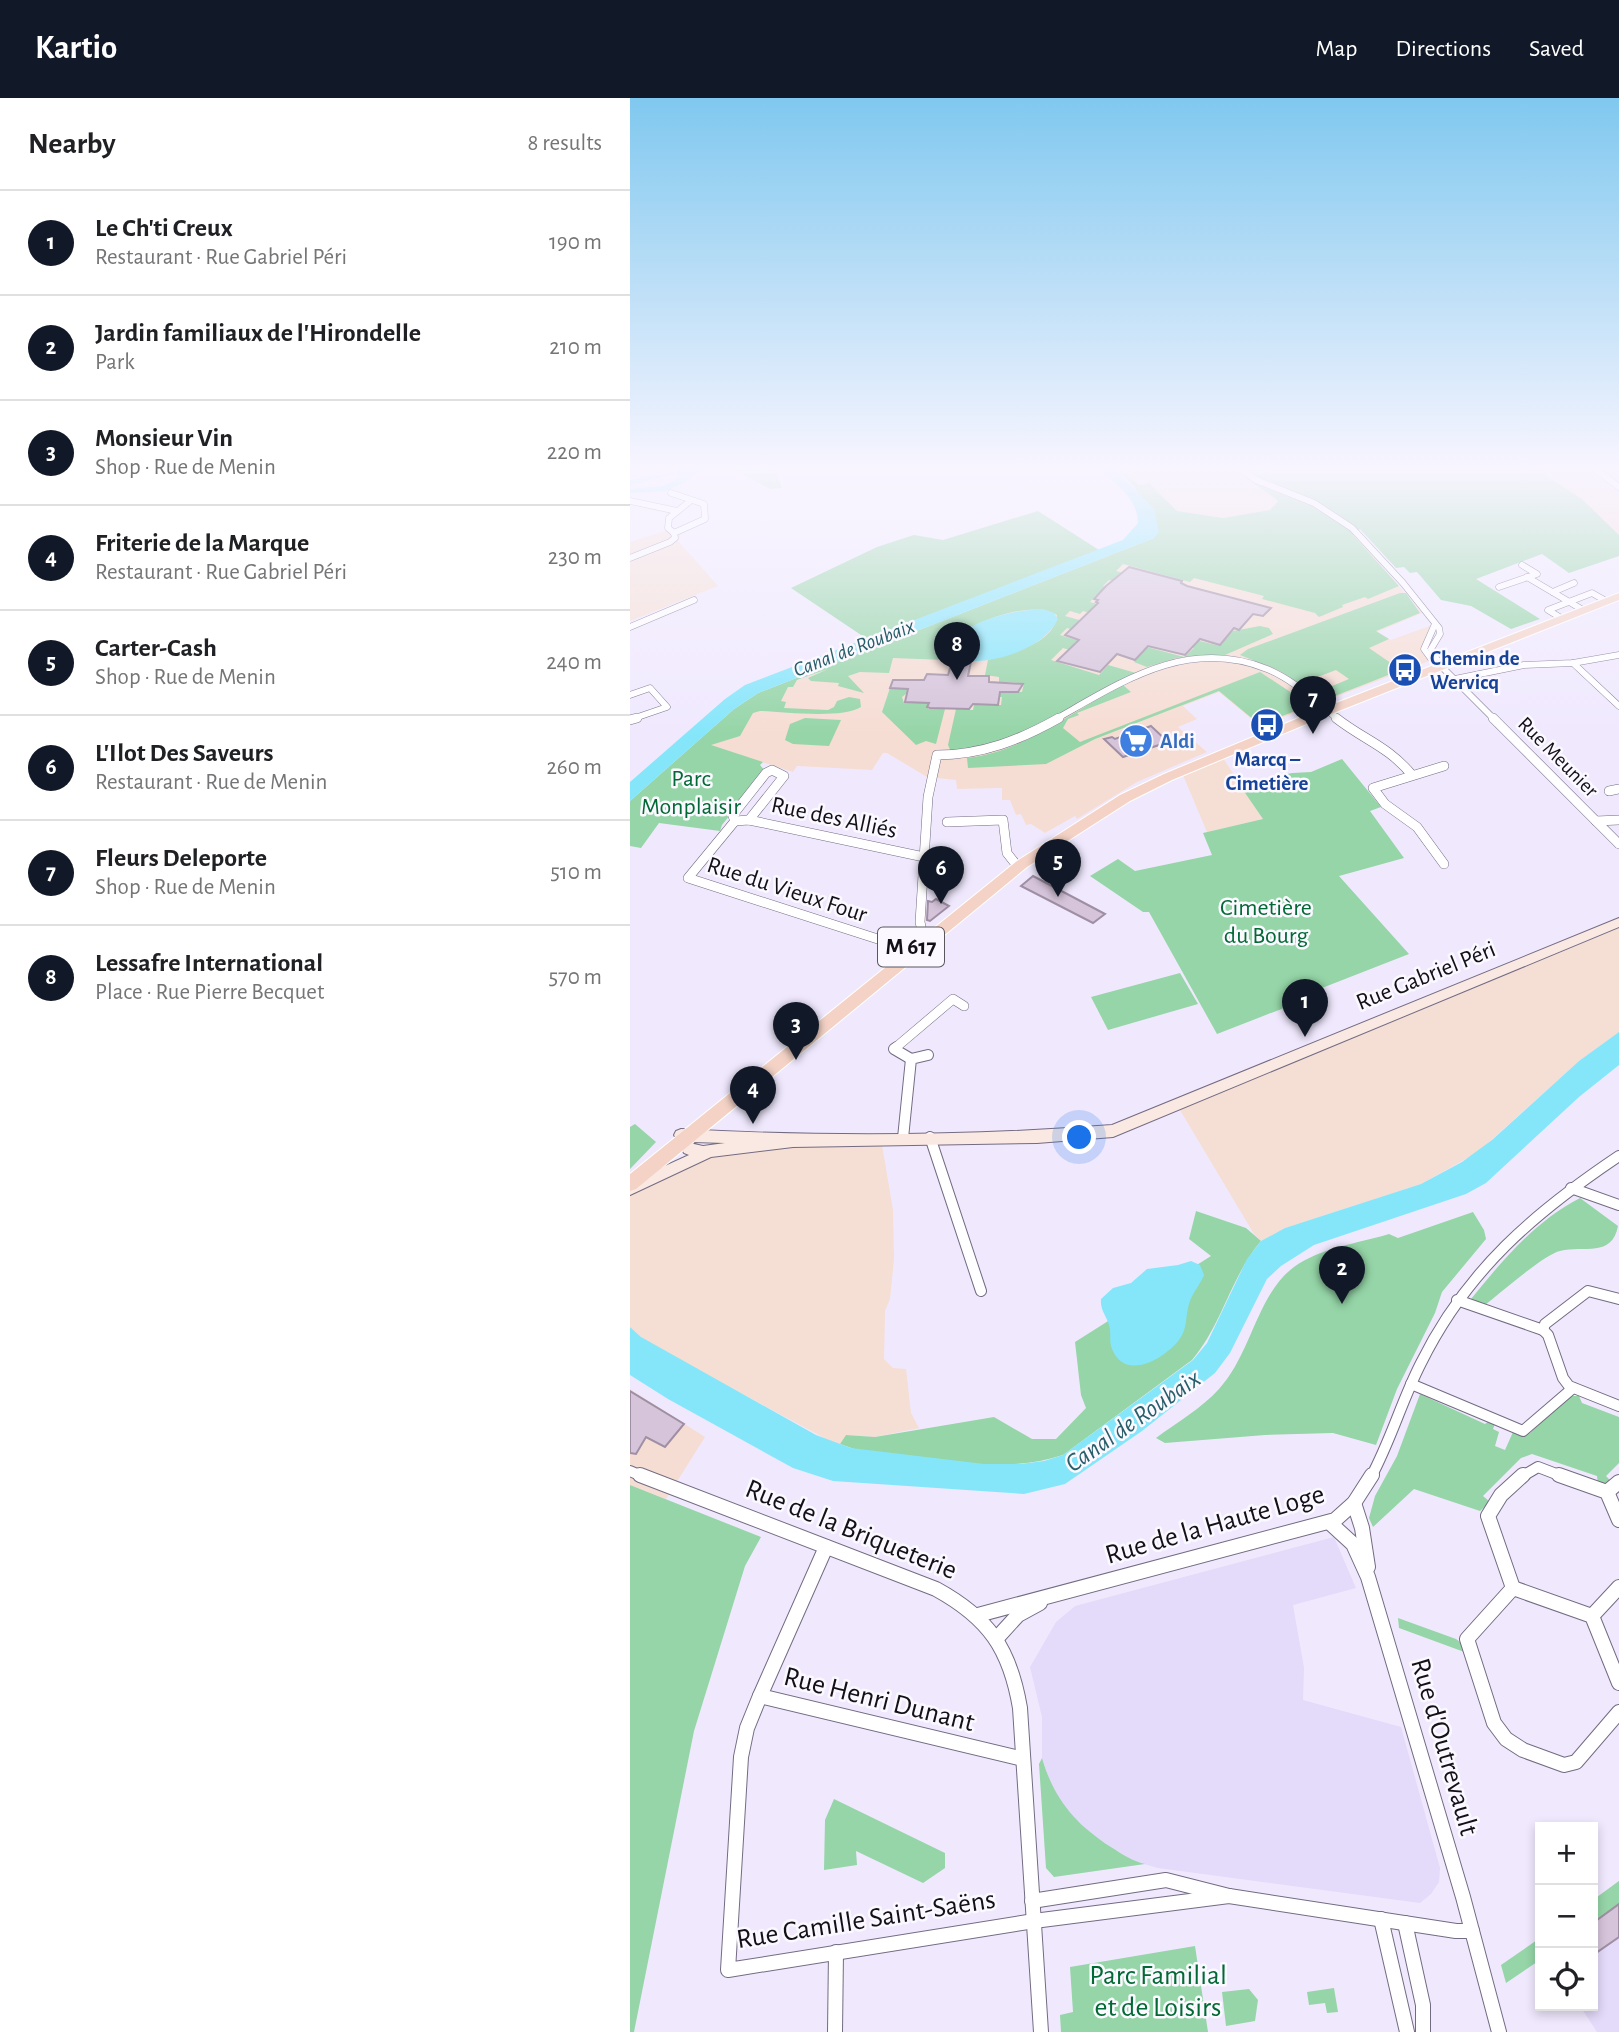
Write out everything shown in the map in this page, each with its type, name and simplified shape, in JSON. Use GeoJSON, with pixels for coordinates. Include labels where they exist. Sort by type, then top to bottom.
{"type":"FeatureCollection","features":[{"type":"Feature","properties":{"kind":"main road","name":"M 617"},"geometry":{"type":"LineString","coordinates":[[630,1186],[685,1137],[911,950],[1068,827],[1138,786],[1559,617],[1577,606],[1619,594]]}},
{"type":"Feature","properties":{"kind":"main road","name":"Rue Gabriel Péri"},"geometry":{"type":"LineString","coordinates":[[793,1140],[696,1152],[689,1149],[685,1137],[793,1140],[1010,1138],[1099,1134],[1128,1126],[1619,922]]}},
{"type":"Feature","properties":{"kind":"main road","name":"M 617"},"geometry":{"type":"LineString","coordinates":[[630,1176],[720,1110],[911,950]]}},
{"type":"Feature","properties":{"kind":"main road"},"geometry":{"type":"LineString","coordinates":[[720,1110],[716,1117],[717,1129],[727,1137],[736,1139]]}},
{"type":"Feature","properties":{"kind":"main road","name":"Rue Gabriel Péri"},"geometry":{"type":"LineString","coordinates":[[630,1186],[685,1161],[718,1151]]}},
{"type":"Feature","properties":{"kind":"street"},"geometry":{"type":"LineString","coordinates":[[1377,555],[1435,624],[1424,649],[1427,656],[1439,663]]}},
{"type":"Feature","properties":{"kind":"street"},"geometry":{"type":"LineString","coordinates":[[1499,587],[1537,574],[1522,565]]}},
{"type":"Feature","properties":{"kind":"street"},"geometry":{"type":"LineString","coordinates":[[1527,577],[1577,606]]}},
{"type":"Feature","properties":{"kind":"street"},"geometry":{"type":"LineString","coordinates":[[1553,592],[1574,583]]}},
{"type":"Feature","properties":{"kind":"street"},"geometry":{"type":"LineString","coordinates":[[630,627],[694,600]]}},
{"type":"Feature","properties":{"kind":"street"},"geometry":{"type":"LineString","coordinates":[[1455,679],[1524,665],[1573,663],[1619,655]]}},
{"type":"Feature","properties":{"kind":"street"},"geometry":{"type":"LineString","coordinates":[[928,937],[920,922],[928,797],[937,754],[969,754],[996,747],[1048,724],[1121,683],[1167,664],[1194,658],[1233,659],[1265,667],[1364,738],[1391,752],[1412,775]]}},
{"type":"Feature","properties":{"kind":"street","name":"Rue Meunier"},"geometry":{"type":"LineString","coordinates":[[1439,663],[1619,844]]}},
{"type":"Feature","properties":{"kind":"street"},"geometry":{"type":"LineString","coordinates":[[1573,663],[1619,706]]}},
{"type":"Feature","properties":{"kind":"street"},"geometry":{"type":"LineString","coordinates":[[630,695],[650,688],[667,707],[630,720]]}},
{"type":"Feature","properties":{"kind":"street"},"geometry":{"type":"LineString","coordinates":[[1444,766],[1378,784],[1374,789],[1387,806],[1416,827],[1444,864]]}},
{"type":"Feature","properties":{"kind":"street"},"geometry":{"type":"LineString","coordinates":[[735,821],[733,816],[736,811],[766,773],[772,770],[782,773],[783,776],[748,820]]}},
{"type":"Feature","properties":{"kind":"street"},"geometry":{"type":"LineString","coordinates":[[1609,791],[1619,789]]}},
{"type":"Feature","properties":{"kind":"street","name":"Rue des Alliés"},"geometry":{"type":"LineString","coordinates":[[735,821],[748,820],[924,857]]}},
{"type":"Feature","properties":{"kind":"street"},"geometry":{"type":"LineString","coordinates":[[947,822],[1003,820],[1006,855],[1016,866]]}},
{"type":"Feature","properties":{"kind":"street"},"geometry":{"type":"LineString","coordinates":[[1596,821],[1619,820]]}},
{"type":"Feature","properties":{"kind":"street","name":"Rue du Vieux Four"},"geometry":{"type":"LineString","coordinates":[[735,821],[688,878],[911,950]]}},
{"type":"Feature","properties":{"kind":"street"},"geometry":{"type":"LineString","coordinates":[[1436,853],[1449,849]]}},
{"type":"Feature","properties":{"kind":"street"},"geometry":{"type":"LineString","coordinates":[[928,1055],[911,1059],[894,1049],[953,999],[964,1006]]}},
{"type":"Feature","properties":{"kind":"street"},"geometry":{"type":"LineString","coordinates":[[903,1138],[911,1059]]}},
{"type":"Feature","properties":{"kind":"street"},"geometry":{"type":"LineString","coordinates":[[930,1137],[981,1291]]}},
{"type":"Feature","properties":{"kind":"street","name":"Rue de la Haute Loge"},"geometry":{"type":"LineString","coordinates":[[978,1615],[1329,1522],[1353,1503],[1376,1469],[1430,1342],[1457,1300],[1511,1236],[1571,1188],[1619,1156]]}},
{"type":"Feature","properties":{"kind":"street"},"geometry":{"type":"LineString","coordinates":[[1571,1188],[1619,1205]]}},
{"type":"Feature","properties":{"kind":"street"},"geometry":{"type":"LineString","coordinates":[[1543,1329],[1545,1324],[1588,1291],[1619,1299]]}},
{"type":"Feature","properties":{"kind":"street"},"geometry":{"type":"LineString","coordinates":[[1457,1300],[1543,1329],[1548,1335],[1564,1381],[1573,1388],[1619,1406]]}},
{"type":"Feature","properties":{"kind":"street"},"geometry":{"type":"LineString","coordinates":[[1411,1384],[1523,1431],[1573,1388]]}},
{"type":"Feature","properties":{"kind":"street"},"geometry":{"type":"LineString","coordinates":[[1513,1588],[1488,1516],[1492,1506],[1533,1468],[1607,1492],[1619,1520]]}},
{"type":"Feature","properties":{"kind":"street","name":"Rue de la Briqueterie"},"geometry":{"type":"LineString","coordinates":[[630,1471],[936,1589],[978,1615],[997,1638],[1010,1664],[1018,1692],[1041,2032]]}},
{"type":"Feature","properties":{"kind":"street"},"geometry":{"type":"LineString","coordinates":[[1607,1492],[1619,1482]]}},
{"type":"Feature","properties":{"kind":"street","name":"Rue d'Outrevault"},"geometry":{"type":"LineString","coordinates":[[1353,1503],[1364,1536],[1368,1577]]}},
{"type":"Feature","properties":{"kind":"street","name":"Rue d'Outrevault"},"geometry":{"type":"LineString","coordinates":[[1329,1522],[1353,1544],[1368,1577],[1472,1931]]}},
{"type":"Feature","properties":{"kind":"street","name":"Rue Henri Dunant"},"geometry":{"type":"LineString","coordinates":[[827,1547],[760,1696],[1023,1759]]}},
{"type":"Feature","properties":{"kind":"street"},"geometry":{"type":"LineString","coordinates":[[1592,1616],[1619,1587]]}},
{"type":"Feature","properties":{"kind":"street"},"geometry":{"type":"LineString","coordinates":[[1513,1588],[1592,1616],[1619,1683]]}},
{"type":"Feature","properties":{"kind":"street"},"geometry":{"type":"LineString","coordinates":[[1513,1588],[1471,1631],[1467,1642],[1499,1734],[1512,1744],[1564,1765],[1570,1764],[1576,1762],[1619,1712]]}},
{"type":"Feature","properties":{"kind":"street"},"geometry":{"type":"LineString","coordinates":[[997,1638],[1026,1608],[1056,1596]]}},
{"type":"Feature","properties":{"kind":"street","name":"Rue Camille Saint-Saëns"},"geometry":{"type":"LineString","coordinates":[[760,1696],[747,1728],[741,1757],[728,1970],[1034,1921]]}},
{"type":"Feature","properties":{"kind":"street"},"geometry":{"type":"LineString","coordinates":[[1032,1901],[1160,1880],[1229,1896],[1472,1931],[1499,2032]]}},
{"type":"Feature","properties":{"kind":"street"},"geometry":{"type":"LineString","coordinates":[[1034,1921],[1229,1896]]}},
{"type":"Feature","properties":{"kind":"street"},"geometry":{"type":"LineString","coordinates":[[1381,1919],[1407,2032]]}},
{"type":"Feature","properties":{"kind":"street"},"geometry":{"type":"LineString","coordinates":[[1405,1923],[1423,2004],[1423,2032]]}},
{"type":"Feature","properties":{"kind":"street"},"geometry":{"type":"LineString","coordinates":[[835,2032],[836,1952]]}},
{"type":"Feature","properties":{"kind":"shaded area"},"geometry":{"type":"Polygon","coordinates":[[[630,555],[691,555],[718,586],[630,621],[630,555]]]}},
{"type":"Feature","properties":{"kind":"shaded area"},"geometry":{"type":"Polygon","coordinates":[[[1132,555],[1372,555],[1422,613],[1377,632],[1391,640],[1432,625],[1422,650],[1429,661],[1260,726],[1219,692],[1183,706],[1197,719],[1178,727],[1207,752],[1137,782],[1077,819],[1075,816],[1045,833],[1031,824],[1026,825],[1021,814],[1016,815],[1010,800],[1002,800],[1002,788],[957,789],[956,780],[927,777],[887,753],[883,753],[872,770],[797,766],[793,772],[702,743],[769,691],[1132,555]]]}},
{"type":"Feature","properties":{"kind":"shaded area"},"geometry":{"type":"Polygon","coordinates":[[[1223,758],[1263,819],[1207,832],[1183,775],[1223,758]]]}},
{"type":"Feature","properties":{"kind":"shaded area"},"geometry":{"type":"Polygon","coordinates":[[[1619,928],[1619,1032],[1579,1061],[1478,1152],[1421,1184],[1285,1228],[1261,1241],[1254,1234],[1180,1110],[1619,928]]]}},
{"type":"Feature","properties":{"kind":"shaded area"},"geometry":{"type":"Polygon","coordinates":[[[882,1145],[893,1210],[894,1259],[890,1299],[885,1311],[884,1359],[893,1368],[906,1369],[911,1413],[919,1428],[875,1437],[846,1435],[840,1444],[830,1441],[668,1354],[630,1327],[630,1194],[714,1156],[763,1148],[882,1145]]]}},
{"type":"Feature","properties":{"kind":"shaded area"},"geometry":{"type":"Polygon","coordinates":[[[630,1389],[705,1437],[666,1499],[630,1485],[630,1389]]]}},
{"type":"Feature","properties":{"kind":"shaded area"},"geometry":{"type":"Polygon","coordinates":[[[1334,1537],[1356,1588],[1293,1605],[1304,1668],[1303,1700],[1401,1727],[1440,1868],[1439,1882],[1431,1894],[1420,1903],[1158,1868],[1133,1861],[1090,1833],[1063,1807],[1053,1790],[1042,1758],[1042,1717],[1030,1667],[1056,1622],[1075,1606],[1334,1537]]]}},
{"type":"Feature","properties":{"kind":"shaded area"},"geometry":{"type":"Polygon","coordinates":[[[1619,1881],[1619,2032],[1597,2032],[1583,2011],[1598,2011],[1598,1896],[1619,1881]]]}},
{"type":"Feature","properties":{"kind":"green space"},"geometry":{"type":"Polygon","coordinates":[[[860,555],[1085,555],[867,639],[791,588],[860,555]]]}},
{"type":"Feature","properties":{"kind":"green space","name":"Parc Monplaisir"},"geometry":{"type":"Polygon","coordinates":[[[1110,555],[1371,555],[1399,586],[1368,599],[1365,597],[1342,605],[1343,607],[1319,617],[1315,613],[1262,599],[1264,596],[1194,578],[1190,582],[1123,564],[1116,571],[1156,582],[1164,594],[1109,580],[1103,586],[1142,597],[1149,610],[1096,595],[1090,602],[1126,612],[1126,624],[1083,611],[1080,614],[1070,611],[1065,616],[1108,628],[1115,642],[1067,628],[1060,635],[1092,645],[1101,659],[1063,648],[1051,660],[1099,675],[1108,665],[1136,673],[1027,732],[980,748],[951,752],[948,745],[956,709],[973,710],[974,705],[1001,705],[1002,697],[971,696],[973,691],[1022,692],[1024,683],[999,682],[999,677],[985,675],[988,660],[1040,640],[1054,625],[1057,615],[1045,611],[1013,612],[980,623],[952,640],[942,649],[946,660],[893,658],[889,673],[860,672],[848,676],[864,693],[838,686],[839,683],[811,681],[808,678],[828,669],[797,680],[793,687],[788,687],[781,701],[786,702],[784,708],[828,710],[834,707],[837,701],[849,697],[860,699],[861,707],[852,711],[827,714],[753,713],[740,736],[711,745],[763,762],[760,765],[765,771],[720,831],[659,823],[641,848],[630,846],[630,801],[734,709],[758,693],[1110,555]]]}},
{"type":"Feature","properties":{"kind":"green space"},"geometry":{"type":"Polygon","coordinates":[[[1384,555],[1539,555],[1476,579],[1540,619],[1511,629],[1471,606],[1441,600],[1417,572],[1410,573],[1404,567],[1396,568],[1384,555]]]}},
{"type":"Feature","properties":{"kind":"green space"},"geometry":{"type":"Polygon","coordinates":[[[1544,555],[1619,555],[1619,556],[1569,573],[1544,555]]]}},
{"type":"Feature","properties":{"kind":"green space"},"geometry":{"type":"Polygon","coordinates":[[[1406,593],[1420,613],[1376,631],[1389,639],[1369,648],[1401,670],[1322,701],[1313,694],[1349,679],[1336,670],[1299,684],[1280,671],[1240,655],[1248,649],[1406,593]]]}},
{"type":"Feature","properties":{"kind":"green space"},"geometry":{"type":"Polygon","coordinates":[[[1260,626],[1269,628],[1273,634],[1225,655],[1176,658],[1147,667],[1134,662],[1141,654],[1126,650],[1132,643],[1184,657],[1194,648],[1186,645],[1192,639],[1220,646],[1233,631],[1260,626]]]}},
{"type":"Feature","properties":{"kind":"green space"},"geometry":{"type":"Polygon","coordinates":[[[1260,672],[1310,705],[1260,725],[1219,691],[1095,739],[1046,764],[968,768],[967,758],[1009,748],[1029,739],[1123,685],[1131,692],[1077,713],[1079,715],[1068,719],[1063,728],[1080,742],[1260,672]]]}},
{"type":"Feature","properties":{"kind":"green space"},"geometry":{"type":"Polygon","coordinates":[[[890,688],[939,690],[907,693],[902,697],[904,703],[929,703],[928,709],[945,709],[936,744],[926,741],[916,745],[882,712],[890,688]]]}},
{"type":"Feature","properties":{"kind":"green space"},"geometry":{"type":"Polygon","coordinates":[[[805,718],[841,720],[829,746],[793,744],[785,740],[790,724],[805,718]]]}},
{"type":"Feature","properties":{"kind":"green space","name":"Cimetière du Bourg"},"geometry":{"type":"Polygon","coordinates":[[[1342,759],[1381,807],[1370,811],[1404,858],[1339,876],[1409,954],[1322,988],[1325,992],[1217,1034],[1149,912],[1143,912],[1090,876],[1118,859],[1135,871],[1212,855],[1203,833],[1263,819],[1239,784],[1292,773],[1311,772],[1342,759]]]}},
{"type":"Feature","properties":{"kind":"green space"},"geometry":{"type":"Polygon","coordinates":[[[1180,973],[1198,1004],[1108,1030],[1091,997],[1180,973]]]}},
{"type":"Feature","properties":{"kind":"green space"},"geometry":{"type":"Polygon","coordinates":[[[635,1124],[656,1142],[630,1169],[630,1127],[635,1124]]]}},
{"type":"Feature","properties":{"kind":"green space"},"geometry":{"type":"Polygon","coordinates":[[[1580,1198],[1618,1226],[1610,1243],[1596,1248],[1560,1251],[1544,1259],[1485,1305],[1471,1299],[1507,1256],[1534,1230],[1580,1198]]]}},
{"type":"Feature","properties":{"kind":"green space"},"geometry":{"type":"Polygon","coordinates":[[[1196,1211],[1246,1228],[1261,1241],[1242,1269],[1211,1332],[1192,1360],[1063,1455],[1014,1464],[961,1463],[857,1450],[840,1444],[846,1435],[875,1437],[994,1417],[1032,1439],[1056,1439],[1086,1408],[1081,1395],[1075,1342],[1211,1256],[1189,1239],[1196,1211]]]}},
{"type":"Feature","properties":{"kind":"green space"},"geometry":{"type":"Polygon","coordinates":[[[1473,1212],[1484,1230],[1486,1239],[1442,1292],[1435,1313],[1397,1389],[1376,1445],[1333,1433],[1165,1443],[1156,1438],[1197,1409],[1219,1389],[1239,1359],[1271,1293],[1294,1267],[1304,1260],[1340,1247],[1389,1234],[1398,1238],[1473,1212]]]}},
{"type":"Feature","properties":{"kind":"green space"},"geometry":{"type":"Polygon","coordinates":[[[1420,1394],[1485,1424],[1489,1421],[1495,1424],[1493,1429],[1499,1432],[1495,1446],[1505,1450],[1513,1432],[1524,1435],[1530,1433],[1569,1396],[1579,1396],[1582,1403],[1619,1417],[1619,1463],[1606,1476],[1613,1483],[1607,1486],[1598,1485],[1597,1476],[1532,1454],[1521,1458],[1483,1496],[1490,1502],[1480,1511],[1414,1489],[1373,1527],[1369,1518],[1375,1496],[1397,1456],[1420,1394]]]}},
{"type":"Feature","properties":{"kind":"green space"},"geometry":{"type":"Polygon","coordinates":[[[630,1485],[761,1537],[745,1566],[694,1731],[634,2032],[630,2032],[630,1485]]]}},
{"type":"Feature","properties":{"kind":"green space"},"geometry":{"type":"Polygon","coordinates":[[[1398,1618],[1456,1639],[1464,1645],[1467,1653],[1399,1628],[1398,1618]]]}},
{"type":"Feature","properties":{"kind":"green space"},"geometry":{"type":"Polygon","coordinates":[[[1042,1758],[1053,1786],[1077,1820],[1111,1847],[1145,1864],[1054,1877],[1046,1868],[1039,1764],[1042,1758]]]}},
{"type":"Feature","properties":{"kind":"green space"},"geometry":{"type":"Polygon","coordinates":[[[834,1799],[945,1853],[945,1868],[923,1883],[856,1851],[857,1865],[824,1870],[825,1820],[834,1799]]]}},
{"type":"Feature","properties":{"kind":"green space"},"geometry":{"type":"Polygon","coordinates":[[[1619,1881],[1619,1904],[1598,1919],[1598,1896],[1619,1881]]]}},
{"type":"Feature","properties":{"kind":"green space"},"geometry":{"type":"Polygon","coordinates":[[[1535,1941],[1535,1963],[1506,1983],[1501,1965],[1535,1941]]]}},
{"type":"Feature","properties":{"kind":"green space","name":"Parc Familial et de Loisirs"},"geometry":{"type":"Polygon","coordinates":[[[1195,1946],[1208,2032],[1061,2032],[1060,2015],[1073,2012],[1070,1967],[1195,1946]]]}},
{"type":"Feature","properties":{"kind":"green space"},"geometry":{"type":"Polygon","coordinates":[[[1334,1988],[1338,2012],[1327,2013],[1325,2003],[1309,2005],[1307,1992],[1334,1988]]]}},
{"type":"Feature","properties":{"kind":"green space"},"geometry":{"type":"Polygon","coordinates":[[[1249,1989],[1258,2000],[1255,2021],[1226,2026],[1222,1992],[1249,1989]]]}},
{"type":"Feature","properties":{"kind":"water","name":"Canal de Roubaix"},"geometry":{"type":"Polygon","coordinates":[[[1083,555],[1110,555],[758,693],[734,709],[630,801],[630,782],[725,699],[745,685],[1083,555]]]}},
{"type":"Feature","properties":{"kind":"water"},"geometry":{"type":"Polygon","coordinates":[[[1043,609],[1054,613],[1058,619],[1043,638],[1032,645],[995,659],[971,661],[973,652],[955,652],[952,661],[946,660],[942,649],[975,625],[1002,615],[1043,609]]]}},
{"type":"Feature","properties":{"kind":"water","name":"Canal de Roubaix"},"geometry":{"type":"Polygon","coordinates":[[[1619,1032],[1619,1065],[1579,1097],[1486,1183],[1466,1194],[1314,1245],[1281,1266],[1267,1279],[1230,1353],[1215,1373],[1142,1431],[1065,1484],[1024,1494],[833,1481],[793,1468],[630,1375],[630,1327],[641,1337],[816,1435],[851,1448],[984,1464],[1020,1464],[1063,1455],[1193,1360],[1207,1343],[1247,1259],[1261,1241],[1285,1228],[1421,1184],[1462,1162],[1492,1140],[1579,1061],[1619,1032]]]}},
{"type":"Feature","properties":{"kind":"water"},"geometry":{"type":"Polygon","coordinates":[[[1191,1261],[1200,1265],[1204,1275],[1190,1300],[1182,1336],[1165,1354],[1146,1364],[1127,1364],[1119,1360],[1112,1348],[1110,1328],[1101,1299],[1113,1288],[1131,1283],[1147,1269],[1191,1261]]]}},
{"type":"Feature","properties":{"kind":"building"},"geometry":{"type":"Polygon","coordinates":[[[1129,567],[1182,581],[1181,583],[1187,586],[1271,608],[1263,616],[1253,614],[1239,630],[1234,628],[1220,645],[1200,639],[1185,655],[1148,646],[1135,660],[1117,654],[1100,672],[1057,661],[1079,640],[1065,635],[1098,603],[1098,600],[1094,599],[1106,586],[1129,567]]]}},
{"type":"Feature","properties":{"kind":"building"},"geometry":{"type":"Polygon","coordinates":[[[955,652],[973,652],[968,676],[989,676],[989,682],[1023,684],[1018,692],[1000,692],[998,705],[973,704],[969,709],[930,708],[927,707],[929,703],[905,702],[908,689],[890,688],[893,680],[924,680],[927,674],[948,675],[955,652]]]}},
{"type":"Feature","properties":{"kind":"building","name":"Aldi"},"geometry":{"type":"Polygon","coordinates":[[[1151,726],[1168,742],[1123,757],[1104,739],[1115,739],[1151,726]]]}},
{"type":"Feature","properties":{"kind":"building"},"geometry":{"type":"Polygon","coordinates":[[[1033,876],[1105,914],[1093,923],[1021,886],[1033,876]]]}},
{"type":"Feature","properties":{"kind":"building"},"geometry":{"type":"Polygon","coordinates":[[[936,899],[949,906],[930,921],[927,920],[928,901],[936,899]]]}},
{"type":"Feature","properties":{"kind":"building"},"geometry":{"type":"Polygon","coordinates":[[[630,1391],[684,1424],[665,1447],[646,1437],[636,1454],[630,1453],[630,1391]]]}},
{"type":"Feature","properties":{"kind":"building"},"geometry":{"type":"Polygon","coordinates":[[[1619,1904],[1619,1937],[1598,1952],[1598,1948],[1598,1919],[1619,1904]]]}},
{"type":"Feature","properties":{"kind":"place","name":"Chemin de Wervicq"},"geometry":{"type":"Point","coordinates":[1405,670]}},
{"type":"Feature","properties":{"kind":"place","name":"Lessafre International"},"geometry":{"type":"Point","coordinates":[957,680]}},
{"type":"Feature","properties":{"kind":"place","name":"Marcq – Cimetière"},"geometry":{"type":"Point","coordinates":[1267,725]}},
{"type":"Feature","properties":{"kind":"place","name":"Fleurs Deleporte"},"geometry":{"type":"Point","coordinates":[1313,734]}},
{"type":"Feature","properties":{"kind":"place","name":"Aldi"},"geometry":{"type":"Point","coordinates":[1136,741]}},
{"type":"Feature","properties":{"kind":"place","name":"Carter-Cash"},"geometry":{"type":"Point","coordinates":[1058,897]}},
{"type":"Feature","properties":{"kind":"place","name":"L'Ilot Des Saveurs"},"geometry":{"type":"Point","coordinates":[941,904]}},
{"type":"Feature","properties":{"kind":"place","name":"Le Ch'ti Creux"},"geometry":{"type":"Point","coordinates":[1305,1037]}},
{"type":"Feature","properties":{"kind":"place","name":"Monsieur Vin"},"geometry":{"type":"Point","coordinates":[796,1060]}},
{"type":"Feature","properties":{"kind":"place","name":"Friterie de la Marque"},"geometry":{"type":"Point","coordinates":[753,1124]}},
{"type":"Feature","properties":{"kind":"place","name":"Jardin familiaux de l'Hirondelle"},"geometry":{"type":"Point","coordinates":[1342,1304]}}]}
